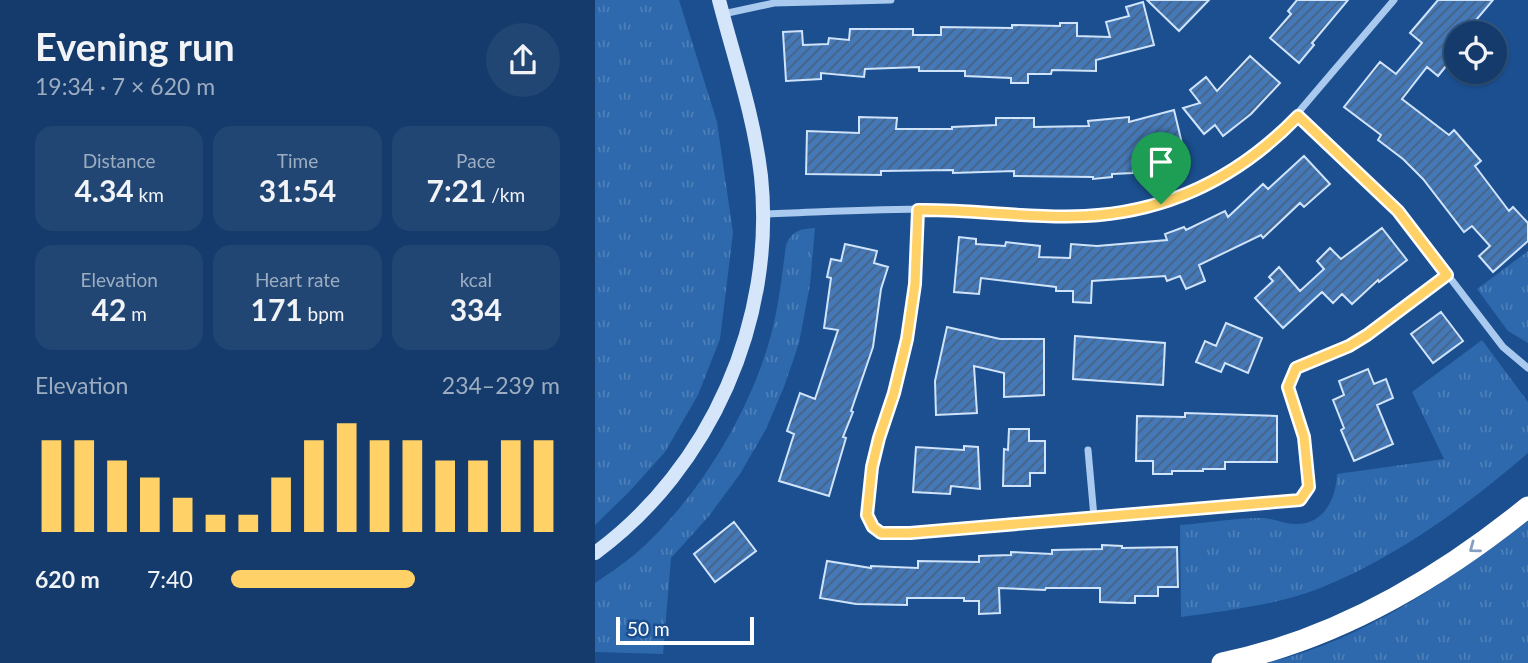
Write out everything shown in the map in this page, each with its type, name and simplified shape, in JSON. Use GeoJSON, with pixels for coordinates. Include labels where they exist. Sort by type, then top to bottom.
{"type":"FeatureCollection","features":[{"type":"Feature","properties":{"kind":"highway"},"geometry":{"type":"LineString","coordinates":[[1222,663],[1293,643],[1356,618],[1405,594],[1464,555],[1528,507]]}},
{"type":"Feature","properties":{"kind":"street"},"geometry":{"type":"LineString","coordinates":[[595,553],[642,513],[693,450],[734,372],[747,330],[761,257],[761,177],[754,133],[721,7],[891,0]]}},
{"type":"Feature","properties":{"kind":"street"},"geometry":{"type":"LineString","coordinates":[[762,214],[918,210],[1084,216],[1161,204],[1224,176],[1258,153],[1298,116],[1394,0]]}},
{"type":"Feature","properties":{"kind":"street"},"geometry":{"type":"LineString","coordinates":[[1298,116],[1398,211],[1503,347],[1528,368]]}},
{"type":"Feature","properties":{"kind":"street"},"geometry":{"type":"LineString","coordinates":[[918,210],[915,284],[907,339],[872,467],[867,515],[873,527],[881,533],[910,533],[1300,500],[1309,487],[1304,437],[1288,387],[1296,368],[1358,341],[1447,275]]}},
{"type":"Feature","properties":{"kind":"street"},"geometry":{"type":"LineString","coordinates":[[1088,450],[1094,517]]}},
{"type":"Feature","properties":{"kind":"green space"},"geometry":{"type":"Polygon","coordinates":[[[595,0],[679,0],[717,122],[733,233],[720,339],[698,395],[665,452],[595,525],[595,0]]]}},
{"type":"Feature","properties":{"kind":"green space"},"geometry":{"type":"Polygon","coordinates":[[[815,228],[810,285],[799,343],[766,429],[740,474],[709,516],[671,558],[663,654],[595,652],[595,583],[629,559],[657,534],[699,483],[718,454],[735,425],[762,365],[776,312],[786,245],[797,231],[815,228]]]}},
{"type":"Feature","properties":{"kind":"green space"},"geometry":{"type":"Polygon","coordinates":[[[1528,251],[1528,343],[1508,331],[1477,289],[1528,251]]]}},
{"type":"Feature","properties":{"kind":"green space"},"geometry":{"type":"Polygon","coordinates":[[[1482,340],[1528,402],[1528,453],[1480,493],[1429,530],[1347,576],[1318,589],[1285,599],[1181,617],[1180,525],[1261,518],[1293,524],[1312,521],[1320,516],[1331,502],[1337,474],[1444,459],[1412,392],[1482,340]]]}},
{"type":"Feature","properties":{"kind":"green space"},"geometry":{"type":"Polygon","coordinates":[[[1528,521],[1528,663],[1267,663],[1303,653],[1372,624],[1437,586],[1528,521]]]}},
{"type":"Feature","properties":{"kind":"building"},"geometry":{"type":"Polygon","coordinates":[[[1147,0],[1209,0],[1179,31],[1147,0]]]}},
{"type":"Feature","properties":{"kind":"building"},"geometry":{"type":"Polygon","coordinates":[[[1297,0],[1348,0],[1299,63],[1270,38],[1291,14],[1288,11],[1297,0]]]}},
{"type":"Feature","properties":{"kind":"building"},"geometry":{"type":"Polygon","coordinates":[[[1438,0],[1493,0],[1475,21],[1444,21],[1444,69],[1438,76],[1427,67],[1402,99],[1449,135],[1454,130],[1481,161],[1475,166],[1509,211],[1513,207],[1528,223],[1528,241],[1493,272],[1479,256],[1490,246],[1472,226],[1464,232],[1423,179],[1378,140],[1381,135],[1344,107],[1380,62],[1396,74],[1422,43],[1410,33],[1438,0]]]}},
{"type":"Feature","properties":{"kind":"building"},"geometry":{"type":"Polygon","coordinates":[[[1143,2],[1154,45],[1096,60],[1096,71],[1052,70],[1051,74],[1028,74],[1028,83],[1011,83],[1011,78],[965,76],[965,71],[919,71],[919,67],[865,69],[864,77],[821,73],[821,79],[786,81],[783,32],[802,31],[803,45],[828,44],[829,38],[849,40],[850,29],[913,29],[913,35],[941,35],[941,27],[1012,28],[1012,25],[1060,26],[1060,23],[1077,23],[1077,36],[1110,37],[1106,22],[1129,16],[1126,7],[1143,2]]]}},
{"type":"Feature","properties":{"kind":"building"},"geometry":{"type":"Polygon","coordinates":[[[1250,56],[1280,83],[1251,114],[1223,136],[1215,125],[1204,134],[1183,108],[1200,103],[1190,90],[1206,77],[1217,91],[1250,56]]]}},
{"type":"Feature","properties":{"kind":"building"},"geometry":{"type":"Polygon","coordinates":[[[1174,110],[1185,156],[1133,169],[1133,173],[1112,174],[1112,177],[1093,179],[1014,176],[1014,171],[953,173],[953,170],[881,171],[881,175],[806,174],[807,131],[859,133],[859,117],[897,118],[896,129],[952,129],[996,125],[996,118],[1034,118],[1034,127],[1089,126],[1088,121],[1129,117],[1129,122],[1174,110]]]}},
{"type":"Feature","properties":{"kind":"building"},"geometry":{"type":"Polygon","coordinates":[[[1304,156],[1330,184],[1304,207],[1300,203],[1263,238],[1261,235],[1199,265],[1205,281],[1186,289],[1180,276],[1167,281],[1165,276],[1092,281],[1091,303],[1073,302],[1073,291],[1056,291],[1056,287],[981,278],[979,294],[954,292],[959,237],[976,239],[976,244],[1005,246],[1006,242],[1040,246],[1039,257],[1070,258],[1071,244],[1097,246],[1167,240],[1165,234],[1184,227],[1186,230],[1225,211],[1228,217],[1263,184],[1268,189],[1304,156]]]}},
{"type":"Feature","properties":{"kind":"building"},"geometry":{"type":"Polygon","coordinates":[[[1382,228],[1407,260],[1379,282],[1378,280],[1352,304],[1342,294],[1333,303],[1322,292],[1283,328],[1255,298],[1273,281],[1269,277],[1279,267],[1300,291],[1324,269],[1317,261],[1330,248],[1341,259],[1382,228]]]}},
{"type":"Feature","properties":{"kind":"building"},"geometry":{"type":"Polygon","coordinates":[[[845,244],[877,251],[874,263],[888,267],[881,289],[873,347],[843,437],[846,438],[829,496],[779,481],[794,434],[787,431],[800,393],[815,399],[838,330],[824,328],[831,278],[827,277],[831,259],[841,261],[845,244]]]}},
{"type":"Feature","properties":{"kind":"building"},"geometry":{"type":"Polygon","coordinates":[[[1441,312],[1463,341],[1433,363],[1411,334],[1441,312]]]}},
{"type":"Feature","properties":{"kind":"building"},"geometry":{"type":"Polygon","coordinates":[[[1226,323],[1262,338],[1248,373],[1225,363],[1221,372],[1196,362],[1205,341],[1216,346],[1226,323]]]}},
{"type":"Feature","properties":{"kind":"building"},"geometry":{"type":"Polygon","coordinates":[[[947,327],[1000,339],[1044,339],[1044,395],[1004,397],[1004,373],[974,366],[977,413],[936,415],[935,381],[947,327]]]}},
{"type":"Feature","properties":{"kind":"building"},"geometry":{"type":"Polygon","coordinates":[[[1075,336],[1165,343],[1163,385],[1073,379],[1075,336]]]}},
{"type":"Feature","properties":{"kind":"building"},"geometry":{"type":"Polygon","coordinates":[[[1368,369],[1374,384],[1386,379],[1393,398],[1377,405],[1393,444],[1354,461],[1341,430],[1344,428],[1333,400],[1344,395],[1339,381],[1368,369]]]}},
{"type":"Feature","properties":{"kind":"building"},"geometry":{"type":"Polygon","coordinates":[[[1185,413],[1277,416],[1277,462],[1225,462],[1225,469],[1153,474],[1153,461],[1136,461],[1137,416],[1185,417],[1185,413]]]}},
{"type":"Feature","properties":{"kind":"building"},"geometry":{"type":"Polygon","coordinates":[[[1009,429],[1029,429],[1029,441],[1045,441],[1045,473],[1030,473],[1030,486],[1003,486],[1004,449],[1008,450],[1009,429]]]}},
{"type":"Feature","properties":{"kind":"building"},"geometry":{"type":"Polygon","coordinates":[[[964,446],[978,447],[980,489],[951,486],[950,494],[913,492],[916,447],[964,450],[964,446]]]}},
{"type":"Feature","properties":{"kind":"building"},"geometry":{"type":"Polygon","coordinates":[[[734,522],[756,551],[715,582],[694,554],[734,522]]]}},
{"type":"Feature","properties":{"kind":"building"},"geometry":{"type":"Polygon","coordinates":[[[1102,545],[1122,548],[1177,547],[1178,587],[1158,587],[1158,596],[1135,596],[1135,603],[1100,602],[1100,588],[999,588],[1000,613],[979,614],[979,601],[964,601],[964,598],[907,598],[907,605],[856,604],[820,598],[827,561],[871,568],[918,568],[918,561],[979,562],[979,556],[1011,555],[1011,552],[1052,554],[1052,550],[1102,549],[1102,545]]]}},
{"type":"Feature","properties":{"kind":"route"},"geometry":{"type":"LineString","coordinates":[[1298,116],[1385,197],[1447,275],[1367,335],[1349,346],[1296,368],[1288,387],[1304,437],[1309,487],[1300,500],[910,533],[881,533],[873,527],[867,515],[872,467],[907,339],[915,284],[918,210],[1084,216],[1161,204],[1224,176],[1258,153],[1298,116]]}}]}
